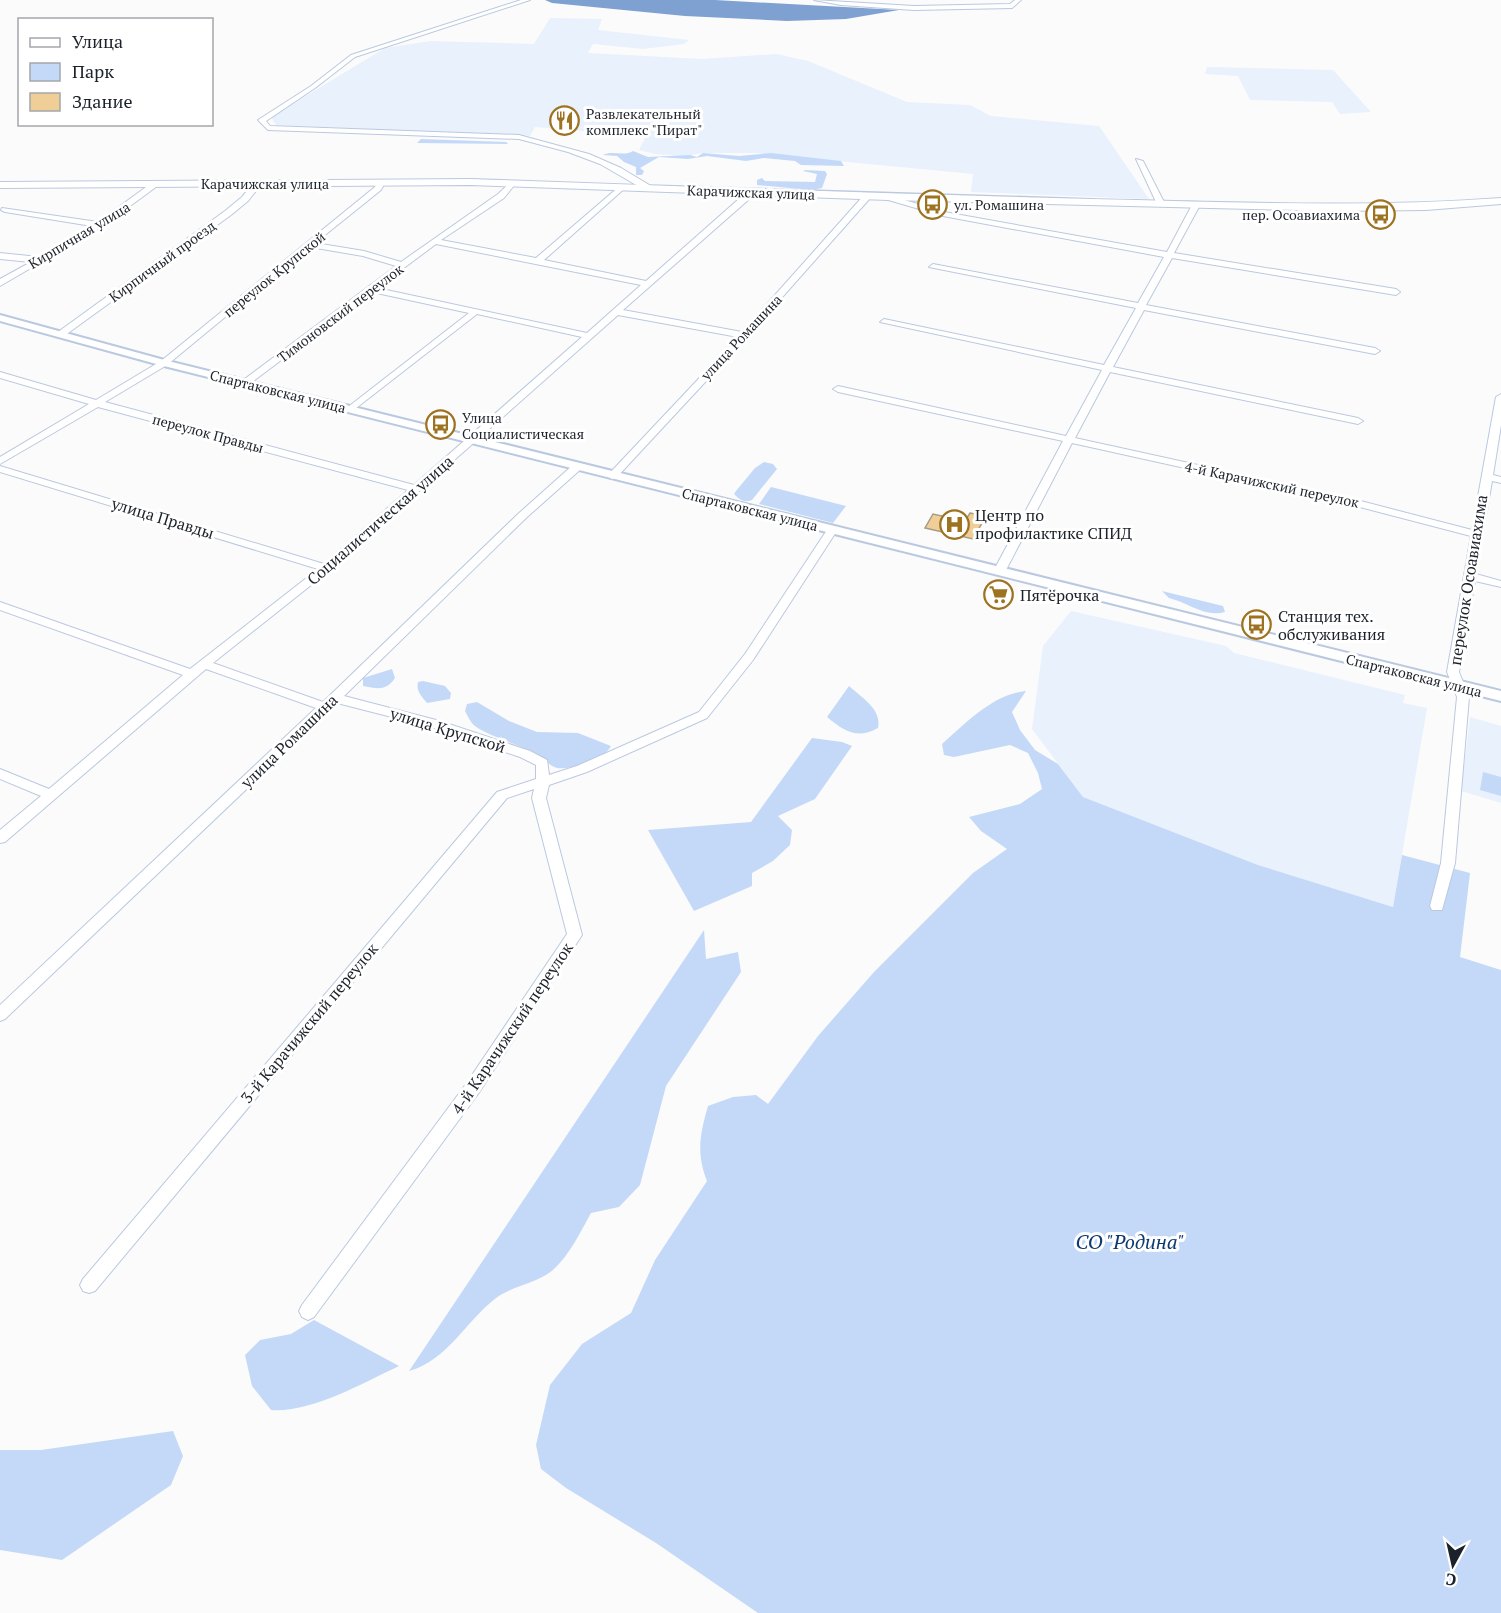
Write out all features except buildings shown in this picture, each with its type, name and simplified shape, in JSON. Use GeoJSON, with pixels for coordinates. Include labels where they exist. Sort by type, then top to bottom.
{"type":"FeatureCollection","features":[{"type":"Feature","properties":{"kind":"main road","name":"Карачижская улица"},"geometry":{"type":"LineString","coordinates":[[0,185],[512,183],[888,197],[1382,209],[1501,201]]}},
{"type":"Feature","properties":{"kind":"street"},"geometry":{"type":"LineString","coordinates":[[527,0],[353,56],[313,87],[262,120],[268,128],[519,137],[612,164],[648,188]]}},
{"type":"Feature","properties":{"kind":"street"},"geometry":{"type":"LineString","coordinates":[[817,0],[884,5],[992,7],[1012,6],[1018,0]]}},
{"type":"Feature","properties":{"kind":"street"},"geometry":{"type":"LineString","coordinates":[[884,5],[892,0]]}},
{"type":"Feature","properties":{"kind":"street"},"geometry":{"type":"LineString","coordinates":[[1139,161],[1161,204]]}},
{"type":"Feature","properties":{"kind":"street"},"geometry":{"type":"LineString","coordinates":[[538,261],[618,191],[626,172]]}},
{"type":"Feature","properties":{"kind":"street","name":"переулок Крупской"},"geometry":{"type":"LineString","coordinates":[[0,461],[164,363],[311,245],[378,188],[381,182]]}},
{"type":"Feature","properties":{"kind":"street","name":"Кирпичный проезд"},"geometry":{"type":"LineString","coordinates":[[61,334],[228,213],[245,199],[258,183]]}},
{"type":"Feature","properties":{"kind":"street","name":"Тимоновский переулок"},"geometry":{"type":"LineString","coordinates":[[245,383],[434,242],[501,196],[512,183]]}},
{"type":"Feature","properties":{"kind":"street","name":"Кирпичная улица"},"geometry":{"type":"LineString","coordinates":[[0,283],[99,225],[137,200],[156,184]]}},
{"type":"Feature","properties":{"kind":"street","name":"Социалистическая улица"},"geometry":{"type":"LineString","coordinates":[[0,838],[192,674],[326,568],[752,192]]}},
{"type":"Feature","properties":{"kind":"street","name":"улица Ромашина"},"geometry":{"type":"LineString","coordinates":[[612,476],[744,336],[868,196]]}},
{"type":"Feature","properties":{"kind":"street"},"geometry":{"type":"LineString","coordinates":[[888,197],[943,214],[1169,255],[1396,292]]}},
{"type":"Feature","properties":{"kind":"street"},"geometry":{"type":"LineString","coordinates":[[1000,570],[1067,440],[1196,205]]}},
{"type":"Feature","properties":{"kind":"street"},"geometry":{"type":"LineString","coordinates":[[5,210],[99,225]]}},
{"type":"Feature","properties":{"kind":"street"},"geometry":{"type":"LineString","coordinates":[[434,242],[648,284]]}},
{"type":"Feature","properties":{"kind":"street"},"geometry":{"type":"LineString","coordinates":[[311,245],[364,254],[403,265]]}},
{"type":"Feature","properties":{"kind":"street"},"geometry":{"type":"LineString","coordinates":[[0,256],[39,260]]}},
{"type":"Feature","properties":{"kind":"street"},"geometry":{"type":"LineString","coordinates":[[933,267],[1375,351]]}},
{"type":"Feature","properties":{"kind":"street"},"geometry":{"type":"LineString","coordinates":[[372,289],[474,313],[590,336]]}},
{"type":"Feature","properties":{"kind":"street"},"geometry":{"type":"LineString","coordinates":[[618,312],[744,336]]}},
{"type":"Feature","properties":{"kind":"street"},"geometry":{"type":"LineString","coordinates":[[351,409],[474,313]]}},
{"type":"Feature","properties":{"kind":"street","name":"Спартаковская улица"},"geometry":{"type":"LineString","coordinates":[[0,318],[164,363],[612,476],[1000,570],[1501,696]]}},
{"type":"Feature","properties":{"kind":"street"},"geometry":{"type":"LineString","coordinates":[[884,322],[1358,421]]}},
{"type":"Feature","properties":{"kind":"street","name":"переулок Правды"},"geometry":{"type":"LineString","coordinates":[[0,375],[417,489]]}},
{"type":"Feature","properties":{"kind":"street","name":"4-й Карачижский переулок"},"geometry":{"type":"LineString","coordinates":[[838,389],[1353,502],[1475,534]]}},
{"type":"Feature","properties":{"kind":"street","name":"переулок Осоавиахима"},"geometry":{"type":"LineString","coordinates":[[1437,906],[1448,863],[1463,697],[1453,672],[1475,534],[1501,397]]}},
{"type":"Feature","properties":{"kind":"street","name":"улица Ромашина"},"geometry":{"type":"LineString","coordinates":[[0,1015],[522,516],[577,467]]}},
{"type":"Feature","properties":{"kind":"street","name":"улица Правды"},"geometry":{"type":"LineString","coordinates":[[0,469],[326,568]]}},
{"type":"Feature","properties":{"kind":"street"},"geometry":{"type":"LineString","coordinates":[[1486,476],[1501,480]]}},
{"type":"Feature","properties":{"kind":"street"},"geometry":{"type":"LineString","coordinates":[[543,781],[582,769],[703,715],[749,657],[834,529]]}},
{"type":"Feature","properties":{"kind":"street"},"geometry":{"type":"LineString","coordinates":[[1469,576],[1501,584]]}},
{"type":"Feature","properties":{"kind":"street"},"geometry":{"type":"LineString","coordinates":[[0,606],[192,674]]}},
{"type":"Feature","properties":{"kind":"street","name":"улица Крупской"},"geometry":{"type":"LineString","coordinates":[[206,665],[330,702],[435,724],[525,754],[542,764],[543,781]]}},
{"type":"Feature","properties":{"kind":"street"},"geometry":{"type":"LineString","coordinates":[[0,774],[51,795]]}},
{"type":"Feature","properties":{"kind":"street","name":"4-й Карачижский переулок"},"geometry":{"type":"LineString","coordinates":[[308,1311],[472,1089],[575,935],[539,798],[543,781]]}},
{"type":"Feature","properties":{"kind":"street","name":"3-й Карачижский переулок"},"geometry":{"type":"LineString","coordinates":[[89,1285],[502,795],[543,781]]}},
{"type":"Feature","properties":{"kind":"shaded area"},"geometry":{"type":"Polygon","coordinates":[[[545,0],[715,0],[899,10],[846,19],[787,21],[685,16],[552,3],[545,0]]]}},
{"type":"Feature","properties":{"kind":"shaded area"},"geometry":{"type":"Polygon","coordinates":[[[550,18],[602,19],[598,30],[689,40],[684,44],[643,49],[593,44],[588,53],[702,59],[776,54],[808,61],[907,102],[970,105],[991,116],[1099,126],[1149,199],[971,192],[973,174],[754,153],[702,153],[685,156],[655,154],[639,150],[646,136],[535,127],[530,136],[276,125],[271,117],[385,48],[431,41],[534,44],[550,18]]]}},
{"type":"Feature","properties":{"kind":"shaded area"},"geometry":{"type":"Polygon","coordinates":[[[1207,67],[1333,70],[1371,112],[1340,114],[1332,102],[1250,100],[1238,76],[1205,74],[1207,67]]]}},
{"type":"Feature","properties":{"kind":"shaded area"},"geometry":{"type":"Polygon","coordinates":[[[1071,611],[1226,646],[1234,653],[1405,695],[1403,703],[1427,708],[1393,907],[1258,865],[1083,797],[1032,729],[1043,646],[1071,611]]]}},
{"type":"Feature","properties":{"kind":"shaded area"},"geometry":{"type":"Polygon","coordinates":[[[1470,717],[1501,726],[1501,803],[1461,791],[1470,717]]]}},
{"type":"Feature","properties":{"kind":"green space"},"geometry":{"type":"Polygon","coordinates":[[[421,139],[506,142],[508,144],[417,143],[421,139]]]}},
{"type":"Feature","properties":{"kind":"green space"},"geometry":{"type":"Polygon","coordinates":[[[633,151],[648,157],[690,155],[697,157],[703,153],[739,156],[771,153],[841,161],[844,166],[801,165],[795,161],[764,158],[746,161],[707,156],[688,159],[659,157],[640,168],[644,171],[642,175],[636,175],[636,167],[617,156],[603,155],[633,151]]]}},
{"type":"Feature","properties":{"kind":"green space"},"geometry":{"type":"Polygon","coordinates":[[[803,171],[825,171],[827,174],[822,188],[813,190],[757,185],[757,180],[762,178],[765,181],[815,182],[817,174],[803,171]]]}},
{"type":"Feature","properties":{"kind":"green space"},"geometry":{"type":"Polygon","coordinates":[[[764,462],[773,464],[777,469],[752,500],[740,499],[734,494],[755,468],[764,462]]]}},
{"type":"Feature","properties":{"kind":"green space"},"geometry":{"type":"Polygon","coordinates":[[[771,487],[846,506],[833,523],[759,504],[771,487]]]}},
{"type":"Feature","properties":{"kind":"green space"},"geometry":{"type":"Polygon","coordinates":[[[1162,591],[1223,606],[1225,612],[1203,611],[1169,598],[1162,591]]]}},
{"type":"Feature","properties":{"kind":"green space"},"geometry":{"type":"Polygon","coordinates":[[[392,669],[395,678],[385,687],[363,686],[363,678],[392,669]]]}},
{"type":"Feature","properties":{"kind":"green space"},"geometry":{"type":"Polygon","coordinates":[[[418,682],[445,686],[451,693],[450,699],[427,703],[418,688],[418,682]]]}},
{"type":"Feature","properties":{"kind":"green space"},"geometry":{"type":"Polygon","coordinates":[[[849,686],[874,710],[877,715],[878,728],[864,733],[851,732],[827,717],[849,686]]]}},
{"type":"Feature","properties":{"kind":"green space","name":"СО \"Родина\""},"geometry":{"type":"Polygon","coordinates":[[[1026,691],[1012,712],[1020,730],[1035,750],[1058,764],[1083,797],[1258,865],[1393,907],[1402,855],[1470,873],[1460,957],[1501,970],[1501,1613],[758,1613],[656,1543],[566,1488],[541,1469],[536,1445],[550,1385],[582,1344],[631,1313],[655,1260],[707,1181],[701,1161],[700,1144],[708,1106],[733,1097],[756,1095],[768,1104],[818,1036],[874,972],[973,873],[1007,849],[981,831],[969,817],[1020,804],[1042,789],[1038,773],[1028,753],[1010,745],[954,757],[944,755],[942,744],[991,704],[1014,693],[1026,691]]]}},
{"type":"Feature","properties":{"kind":"green space"},"geometry":{"type":"Polygon","coordinates":[[[477,702],[509,721],[537,732],[578,733],[611,746],[595,760],[571,767],[557,768],[535,753],[475,726],[465,711],[467,704],[477,702]]]}},
{"type":"Feature","properties":{"kind":"green space"},"geometry":{"type":"Polygon","coordinates":[[[812,738],[842,742],[852,746],[815,799],[778,816],[792,830],[790,845],[773,861],[752,873],[752,886],[694,911],[648,830],[751,822],[812,738]]]}},
{"type":"Feature","properties":{"kind":"green space"},"geometry":{"type":"Polygon","coordinates":[[[1483,772],[1501,777],[1501,796],[1480,790],[1483,772]]]}},
{"type":"Feature","properties":{"kind":"green space"},"geometry":{"type":"Polygon","coordinates":[[[704,930],[706,959],[738,952],[741,972],[666,1086],[640,1185],[619,1207],[591,1213],[570,1250],[553,1270],[496,1298],[435,1358],[409,1371],[704,930]]]}},
{"type":"Feature","properties":{"kind":"green space"},"geometry":{"type":"Polygon","coordinates":[[[314,1320],[399,1366],[320,1402],[287,1410],[271,1410],[252,1386],[245,1355],[260,1340],[291,1334],[314,1320]]]}},
{"type":"Feature","properties":{"kind":"green space"},"geometry":{"type":"Polygon","coordinates":[[[173,1431],[183,1456],[171,1485],[62,1560],[0,1550],[0,1450],[41,1450],[173,1431]]]}},
{"type":"Feature","properties":{"kind":"place","name":"Развлекательный комплекс \"Пират\""},"geometry":{"type":"Point","coordinates":[565,121]}},
{"type":"Feature","properties":{"kind":"place","name":"ул. Ромашина"},"geometry":{"type":"Point","coordinates":[933,204]}},
{"type":"Feature","properties":{"kind":"place","name":"пер. Осоавиахима"},"geometry":{"type":"Point","coordinates":[1381,214]}},
{"type":"Feature","properties":{"kind":"place","name":"Улица Социалистическая"},"geometry":{"type":"Point","coordinates":[441,425]}},
{"type":"Feature","properties":{"kind":"place","name":"Центр по профилактике СПИД"},"geometry":{"type":"Point","coordinates":[954,524]}},
{"type":"Feature","properties":{"kind":"place","name":"Пятёрочка"},"geometry":{"type":"Point","coordinates":[999,595]}},
{"type":"Feature","properties":{"kind":"place","name":"Станция тех. обслуживания"},"geometry":{"type":"Point","coordinates":[1257,625]}}]}
